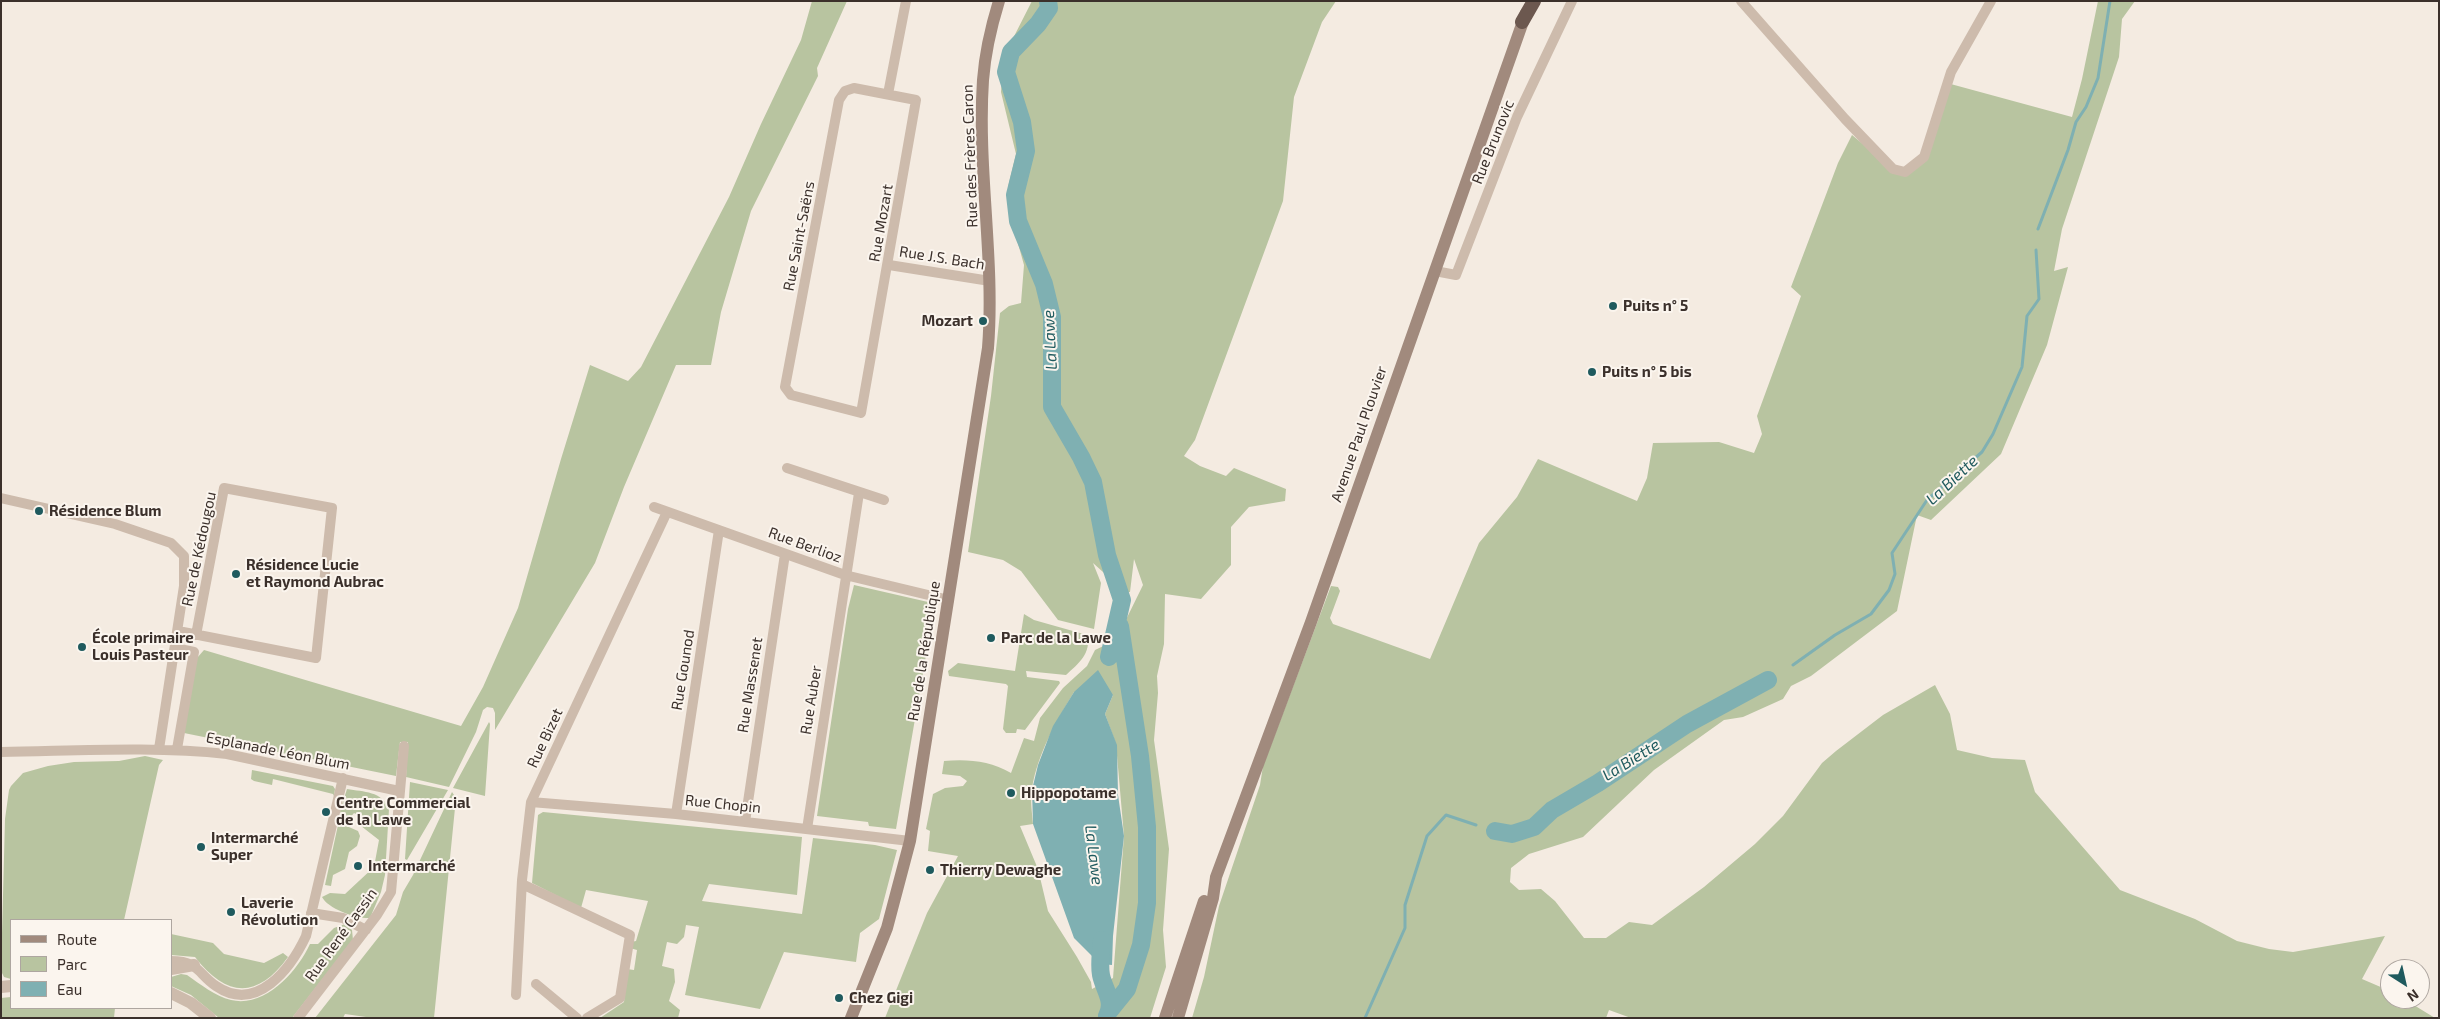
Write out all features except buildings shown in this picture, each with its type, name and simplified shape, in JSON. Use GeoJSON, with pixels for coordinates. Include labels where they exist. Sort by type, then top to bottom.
{"type":"FeatureCollection","features":[{"type":"Feature","properties":{"kind":"highway"},"geometry":{"type":"LineString","coordinates":[[1522,22],[1529,1]]}},
{"type":"Feature","properties":{"kind":"highway"},"geometry":{"type":"LineString","coordinates":[[1522,22],[1534,1]]}},
{"type":"Feature","properties":{"kind":"main road","name":"Rue des Frères Caron"},"geometry":{"type":"LineString","coordinates":[[990,281],[982,110],[987,54],[999,1]]}},
{"type":"Feature","properties":{"kind":"main road","name":"Avenue Paul Plouvier"},"geometry":{"type":"LineString","coordinates":[[1164,1018],[1208,890],[1216,877],[1311,622],[1522,22]]}},
{"type":"Feature","properties":{"kind":"main road","name":"Rue de la République"},"geometry":{"type":"LineString","coordinates":[[851,1018],[887,928],[910,840],[988,348],[990,281]]}},
{"type":"Feature","properties":{"kind":"main road","name":"Avenue Paul Plouvier"},"geometry":{"type":"LineString","coordinates":[[1178,1018],[1213,898],[1216,877]]}},
{"type":"Feature","properties":{"kind":"street"},"geometry":{"type":"LineString","coordinates":[[888,94],[906,1]]}},
{"type":"Feature","properties":{"kind":"street","name":"Rue Brunovic"},"geometry":{"type":"LineString","coordinates":[[1434,271],[1456,276],[1517,117],[1572,1]]}},
{"type":"Feature","properties":{"kind":"street"},"geometry":{"type":"LineString","coordinates":[[1741,1],[1844,119],[1893,169],[1905,172],[1924,156],[1951,72],[1991,1]]}},
{"type":"Feature","properties":{"kind":"street","name":"Rue Mozart"},"geometry":{"type":"LineString","coordinates":[[854,88],[916,100],[889,265],[861,413]]}},
{"type":"Feature","properties":{"kind":"street","name":"Rue Saint-Saëns"},"geometry":{"type":"LineString","coordinates":[[854,88],[845,91],[839,100],[785,383],[786,390],[791,395],[861,413]]}},
{"type":"Feature","properties":{"kind":"street","name":"Rue J.S. Bach"},"geometry":{"type":"LineString","coordinates":[[889,265],[990,281]]}},
{"type":"Feature","properties":{"kind":"street"},"geometry":{"type":"LineString","coordinates":[[787,468],[884,500]]}},
{"type":"Feature","properties":{"kind":"street","name":"Rue de Kédougou"},"geometry":{"type":"LineString","coordinates":[[178,631],[196,635],[316,658],[332,508],[224,488],[196,635]]}},
{"type":"Feature","properties":{"kind":"street","name":"Rue Auber"},"geometry":{"type":"LineString","coordinates":[[807,829],[859,493]]}},
{"type":"Feature","properties":{"kind":"street"},"geometry":{"type":"LineString","coordinates":[[1,498],[115,524],[175,545],[184,556],[186,562],[178,631],[160,749]]}},
{"type":"Feature","properties":{"kind":"street","name":"Rue Berlioz"},"geometry":{"type":"LineString","coordinates":[[654,507],[845,575],[949,600]]}},
{"type":"Feature","properties":{"kind":"street","name":"Rue Bizet"},"geometry":{"type":"LineString","coordinates":[[516,994],[521,944],[522,884],[531,802],[667,512]]}},
{"type":"Feature","properties":{"kind":"street","name":"Rue Gounod"},"geometry":{"type":"LineString","coordinates":[[676,814],[719,530]]}},
{"type":"Feature","properties":{"kind":"street","name":"Rue Massenet"},"geometry":{"type":"LineString","coordinates":[[745,822],[785,554]]}},
{"type":"Feature","properties":{"kind":"street"},"geometry":{"type":"LineString","coordinates":[[175,648],[194,652],[177,749]]}},
{"type":"Feature","properties":{"kind":"street","name":"Rue René Cassin"},"geometry":{"type":"LineString","coordinates":[[298,1018],[366,930],[388,898],[392,886],[404,746]]}},
{"type":"Feature","properties":{"kind":"street","name":"Esplanade Léon Blum"},"geometry":{"type":"LineString","coordinates":[[1,752],[177,749],[226,754],[399,791]]}},
{"type":"Feature","properties":{"kind":"street"},"geometry":{"type":"LineString","coordinates":[[172,961],[194,965],[214,985],[224,991],[244,994],[257,991],[281,976],[296,958],[306,936],[343,778]]}},
{"type":"Feature","properties":{"kind":"street","name":"Rue Chopin"},"geometry":{"type":"LineString","coordinates":[[531,802],[676,814],[910,840]]}},
{"type":"Feature","properties":{"kind":"street"},"geometry":{"type":"LineString","coordinates":[[522,884],[630,935],[620,998],[587,1018]]}},
{"type":"Feature","properties":{"kind":"street"},"geometry":{"type":"LineString","coordinates":[[311,913],[343,918],[366,930]]}},
{"type":"Feature","properties":{"kind":"street"},"geometry":{"type":"LineString","coordinates":[[172,969],[194,965]]}},
{"type":"Feature","properties":{"kind":"street"},"geometry":{"type":"LineString","coordinates":[[1170,1018],[1180,973]]}},
{"type":"Feature","properties":{"kind":"street"},"geometry":{"type":"LineString","coordinates":[[536,984],[577,1018]]}},
{"type":"Feature","properties":{"kind":"street"},"geometry":{"type":"LineString","coordinates":[[1182,1018],[1186,993]]}},
{"type":"Feature","properties":{"kind":"street"},"geometry":{"type":"LineString","coordinates":[[172,994],[191,1003],[210,1018]]}},
{"type":"Feature","properties":{"kind":"green space"},"geometry":{"type":"Polygon","coordinates":[[[812,1],[847,1],[817,68],[818,76],[751,211],[721,312],[711,365],[676,365],[624,487],[595,563],[495,730],[495,713],[493,708],[487,707],[483,710],[476,732],[449,787],[406,777],[408,742],[400,742],[396,776],[184,733],[197,658],[204,650],[461,726],[483,687],[518,608],[590,365],[628,381],[641,367],[729,197],[801,40],[812,1]]]}},
{"type":"Feature","properties":{"kind":"green space"},"geometry":{"type":"Polygon","coordinates":[[[1032,1],[1336,1],[1322,22],[1294,97],[1283,201],[1195,440],[1184,456],[1200,466],[1226,476],[1234,468],[1286,489],[1285,501],[1249,507],[1231,527],[1231,565],[1201,599],[1165,594],[1164,644],[1157,676],[1158,693],[1154,740],[1169,849],[1163,930],[1166,967],[1150,1018],[885,1018],[927,913],[958,856],[928,851],[930,831],[926,829],[933,794],[945,788],[963,786],[967,781],[960,776],[942,774],[944,761],[962,760],[979,762],[1011,773],[1024,738],[1034,741],[1040,718],[1063,688],[1087,666],[1095,650],[1116,640],[1143,585],[1134,559],[1130,592],[1113,594],[1113,581],[1093,563],[1101,583],[1094,629],[1058,620],[1021,571],[1003,560],[968,552],[991,396],[1000,313],[1009,306],[1021,303],[1024,265],[1009,211],[1008,187],[1016,154],[1001,92],[1003,58],[1032,1]],[[1074,692],[1054,726],[1039,762],[1031,792],[1033,824],[1020,826],[1038,869],[1048,911],[1077,957],[1091,982],[1092,989],[1113,978],[1124,836],[1116,744],[1105,714],[1113,695],[1074,692]]]}},
{"type":"Feature","properties":{"kind":"green space"},"geometry":{"type":"Polygon","coordinates":[[[2098,1],[2135,1],[2122,19],[2119,57],[2062,229],[2054,271],[2068,267],[2047,345],[2001,454],[1931,520],[1917,515],[1897,611],[1811,676],[1791,686],[1783,699],[1743,717],[1724,720],[1654,770],[1583,837],[1529,854],[1511,868],[1510,882],[1519,890],[1541,889],[1555,901],[1584,938],[1606,938],[1629,922],[1652,925],[1704,887],[1755,844],[1783,816],[1822,763],[1836,751],[1883,715],[1935,685],[1950,714],[1957,750],[1992,758],[2025,760],[2035,792],[2120,890],[2195,919],[2237,941],[2269,949],[2293,952],[2385,936],[2362,979],[2380,987],[2380,1009],[2420,1009],[2435,1018],[1631,1018],[1609,1010],[1606,1018],[1192,1018],[1204,977],[1219,906],[1260,785],[1263,766],[1331,586],[1338,587],[1340,591],[1330,618],[1333,624],[1430,659],[1479,543],[1517,497],[1538,459],[1637,501],[1647,478],[1653,443],[1719,442],[1754,453],[1762,434],[1757,416],[1801,296],[1791,287],[1838,163],[1852,135],[1893,169],[1905,172],[1924,157],[1947,83],[2072,117],[2098,1]]]}},
{"type":"Feature","properties":{"kind":"green space"},"geometry":{"type":"Polygon","coordinates":[[[854,585],[928,602],[934,609],[896,829],[869,826],[868,822],[817,816],[848,609],[854,585]]]}},
{"type":"Feature","properties":{"kind":"green space"},"geometry":{"type":"Polygon","coordinates":[[[1024,614],[1034,620],[1087,635],[1088,647],[1083,658],[1066,675],[1026,671],[1027,677],[1059,681],[1060,683],[1025,730],[1017,729],[1016,733],[1006,733],[1003,729],[1008,686],[1006,684],[949,676],[948,671],[958,663],[1015,671],[1024,614]]]}},
{"type":"Feature","properties":{"kind":"green space"},"geometry":{"type":"Polygon","coordinates":[[[489,722],[485,796],[453,788],[489,722]]]}},
{"type":"Feature","properties":{"kind":"green space"},"geometry":{"type":"Polygon","coordinates":[[[145,756],[163,760],[159,765],[124,919],[10,919],[10,979],[4,977],[1,971],[5,819],[11,786],[23,773],[48,766],[74,762],[119,761],[145,756]]]}},
{"type":"Feature","properties":{"kind":"green space"},"geometry":{"type":"Polygon","coordinates":[[[252,770],[333,786],[335,789],[334,796],[333,794],[273,779],[272,785],[254,781],[251,779],[252,770]]]}},
{"type":"Feature","properties":{"kind":"green space"},"geometry":{"type":"Polygon","coordinates":[[[410,782],[448,790],[407,860],[405,859],[410,782]]]}},
{"type":"Feature","properties":{"kind":"green space"},"geometry":{"type":"Polygon","coordinates":[[[347,789],[372,793],[382,799],[389,809],[385,875],[381,892],[370,918],[358,917],[336,909],[322,897],[330,893],[345,894],[374,867],[379,840],[361,826],[359,822],[361,817],[354,813],[349,819],[341,817],[340,811],[347,789]]]}},
{"type":"Feature","properties":{"kind":"green space"},"geometry":{"type":"Polygon","coordinates":[[[452,792],[456,798],[434,1018],[373,1018],[345,1014],[343,1018],[315,1018],[396,915],[403,892],[452,792]]]}},
{"type":"Feature","properties":{"kind":"green space"},"geometry":{"type":"Polygon","coordinates":[[[543,812],[802,837],[797,895],[709,884],[702,901],[802,914],[813,838],[875,845],[897,850],[879,919],[860,933],[856,962],[784,952],[760,1009],[685,995],[699,927],[686,925],[684,937],[677,944],[667,942],[662,966],[674,969],[675,982],[669,1001],[680,1010],[678,1018],[600,1018],[624,1002],[627,969],[634,970],[637,950],[630,948],[631,942],[636,941],[648,901],[586,890],[581,908],[532,883],[538,815],[543,812]]]}},
{"type":"Feature","properties":{"kind":"green space"},"geometry":{"type":"Polygon","coordinates":[[[342,824],[358,831],[360,836],[357,846],[349,852],[345,869],[333,875],[331,886],[325,885],[338,825],[342,824]]]}},
{"type":"Feature","properties":{"kind":"green space"},"geometry":{"type":"Polygon","coordinates":[[[345,924],[352,930],[353,940],[292,1018],[219,1018],[191,995],[172,986],[172,977],[181,974],[187,975],[219,996],[231,1000],[244,1001],[256,999],[278,986],[297,966],[310,944],[318,944],[334,928],[345,924]]]}},
{"type":"Feature","properties":{"kind":"green space"},"geometry":{"type":"Polygon","coordinates":[[[172,934],[213,943],[224,954],[264,963],[283,953],[288,957],[265,981],[242,988],[230,986],[218,980],[195,957],[172,955],[172,934]]]}},
{"type":"Feature","properties":{"kind":"green space"},"geometry":{"type":"Polygon","coordinates":[[[10,997],[10,1009],[115,1009],[114,1018],[1,1018],[1,998],[10,997]]]}},
{"type":"Feature","properties":{"kind":"water"},"geometry":{"type":"Polygon","coordinates":[[[1098,670],[1113,695],[1105,714],[1117,745],[1118,795],[1124,836],[1113,936],[1112,965],[1100,964],[1074,938],[1033,824],[1032,790],[1038,765],[1053,726],[1074,692],[1098,670]]]}},
{"type":"Feature","properties":{"kind":"waterway","name":"La Lawe"},"geometry":{"type":"LineString","coordinates":[[1048,1],[1049,8],[1038,24],[1011,52],[1006,72],[1022,122],[1026,151],[1015,195],[1018,221],[1044,284],[1052,317],[1052,407],[1093,482],[1107,555],[1122,600],[1109,657]]}},
{"type":"Feature","properties":{"kind":"waterway","name":"La Biette"},"geometry":{"type":"LineString","coordinates":[[2038,229],[2068,150],[2076,122],[2086,107],[2098,78],[2110,1]]}},
{"type":"Feature","properties":{"kind":"waterway","name":"La Biette"},"geometry":{"type":"LineString","coordinates":[[1793,665],[1835,635],[1871,614],[1889,590],[1895,574],[1892,553],[1927,500],[1982,452],[1993,434],[2022,367],[2027,316],[2039,299],[2036,250]]}},
{"type":"Feature","properties":{"kind":"waterway"},"geometry":{"type":"LineString","coordinates":[[1110,1010],[1127,989],[1141,945],[1147,903],[1147,827],[1140,756],[1120,626]]}},
{"type":"Feature","properties":{"kind":"waterway","name":"La Biette"},"geometry":{"type":"LineString","coordinates":[[1495,831],[1512,834],[1534,827],[1552,810],[1598,783],[1687,724],[1768,680]]}},
{"type":"Feature","properties":{"kind":"waterway","name":"La Biette"},"geometry":{"type":"LineString","coordinates":[[1365,1018],[1405,928],[1405,905],[1427,836],[1446,815],[1476,825]]}},
{"type":"Feature","properties":{"kind":"waterway","name":"La Lawe"},"geometry":{"type":"LineString","coordinates":[[1102,940],[1100,971],[1110,1005],[1107,1016]]}},
{"type":"Feature","properties":{"kind":"place","name":"Puits n° 5"},"geometry":{"type":"Point","coordinates":[1613,306]}},
{"type":"Feature","properties":{"kind":"place","name":"Mozart"},"geometry":{"type":"Point","coordinates":[983,321]}},
{"type":"Feature","properties":{"kind":"place","name":"Puits n° 5 bis"},"geometry":{"type":"Point","coordinates":[1592,372]}},
{"type":"Feature","properties":{"kind":"place","name":"Résidence Blum"},"geometry":{"type":"Point","coordinates":[39,511]}},
{"type":"Feature","properties":{"kind":"place","name":"Résidence Lucie et Raymond Aubrac"},"geometry":{"type":"Point","coordinates":[236,574]}},
{"type":"Feature","properties":{"kind":"place","name":"Parc de la Lawe"},"geometry":{"type":"Point","coordinates":[991,638]}},
{"type":"Feature","properties":{"kind":"place","name":"École primaire Louis Pasteur"},"geometry":{"type":"Point","coordinates":[82,647]}},
{"type":"Feature","properties":{"kind":"place","name":"Hippopotame"},"geometry":{"type":"Point","coordinates":[1011,793]}},
{"type":"Feature","properties":{"kind":"place","name":"Centre Commercial de la Lawe"},"geometry":{"type":"Point","coordinates":[326,812]}},
{"type":"Feature","properties":{"kind":"place","name":"Intermarché Super"},"geometry":{"type":"Point","coordinates":[201,847]}},
{"type":"Feature","properties":{"kind":"place","name":"Intermarché"},"geometry":{"type":"Point","coordinates":[358,866]}},
{"type":"Feature","properties":{"kind":"place","name":"Thierry Dewaghe"},"geometry":{"type":"Point","coordinates":[930,870]}},
{"type":"Feature","properties":{"kind":"place","name":"Laverie Révolution"},"geometry":{"type":"Point","coordinates":[231,912]}},
{"type":"Feature","properties":{"kind":"place","name":"Chez Gigi"},"geometry":{"type":"Point","coordinates":[839,998]}}]}
